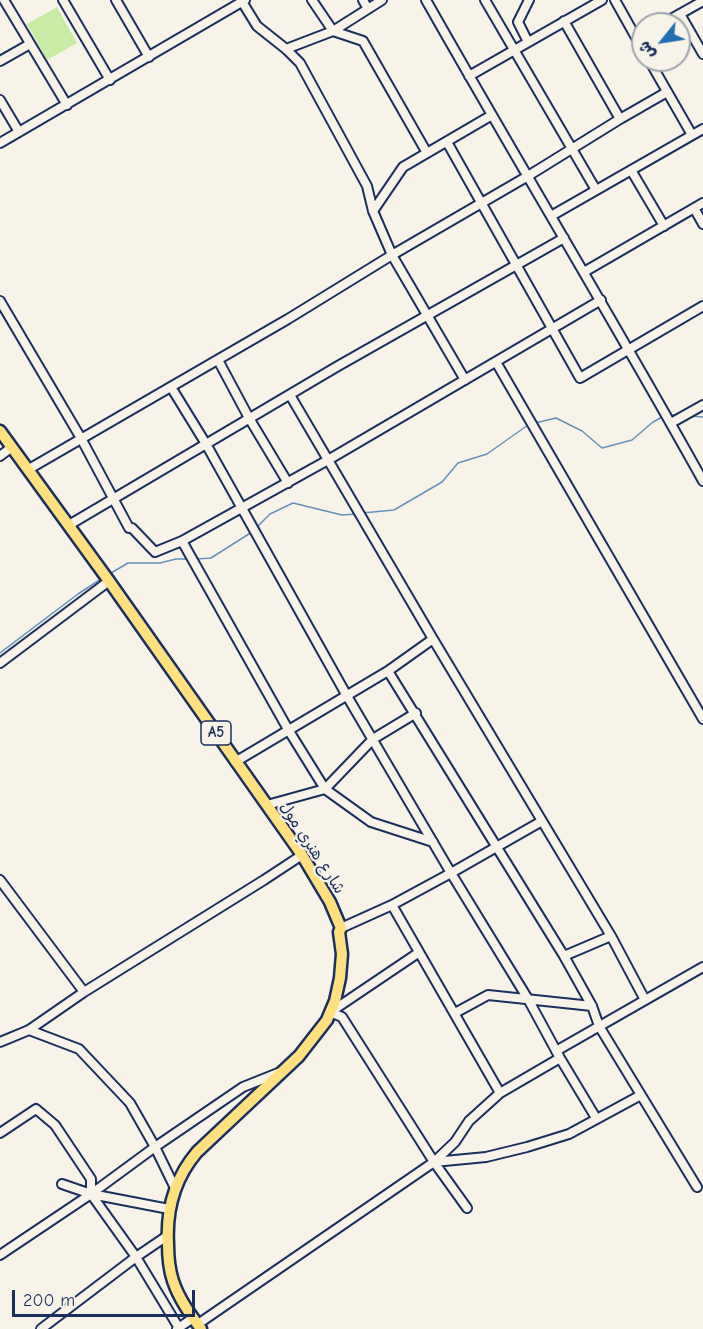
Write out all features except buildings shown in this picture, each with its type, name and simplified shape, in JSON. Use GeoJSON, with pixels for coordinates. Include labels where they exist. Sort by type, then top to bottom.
{"type":"FeatureCollection","features":[{"type":"Feature","properties":{"kind":"highway","name":"شارع هنري مول"},"geometry":{"type":"LineString","coordinates":[[0,431],[302,855],[330,902],[341,928],[339,932],[342,954],[340,978],[330,1012],[321,1029],[299,1056],[197,1152],[183,1171],[175,1188],[169,1209],[168,1258],[173,1281],[184,1304],[198,1324]]}},
{"type":"Feature","properties":{"kind":"street"},"geometry":{"type":"LineString","coordinates":[[4,0],[67,105]]}},
{"type":"Feature","properties":{"kind":"street"},"geometry":{"type":"LineString","coordinates":[[63,0],[110,80]]}},
{"type":"Feature","properties":{"kind":"street"},"geometry":{"type":"LineString","coordinates":[[116,0],[149,57]]}},
{"type":"Feature","properties":{"kind":"street"},"geometry":{"type":"LineString","coordinates":[[312,0],[333,31],[363,41],[428,153]]}},
{"type":"Feature","properties":{"kind":"street"},"geometry":{"type":"LineString","coordinates":[[363,0],[368,9]]}},
{"type":"Feature","properties":{"kind":"street"},"geometry":{"type":"LineString","coordinates":[[286,49],[333,31],[382,0]]}},
{"type":"Feature","properties":{"kind":"street"},"geometry":{"type":"LineString","coordinates":[[426,0],[601,300],[703,481]]}},
{"type":"Feature","properties":{"kind":"street"},"geometry":{"type":"LineString","coordinates":[[485,0],[596,190]]}},
{"type":"Feature","properties":{"kind":"street"},"geometry":{"type":"LineString","coordinates":[[528,42],[518,22],[530,0]]}},
{"type":"Feature","properties":{"kind":"street"},"geometry":{"type":"LineString","coordinates":[[469,75],[602,0]]}},
{"type":"Feature","properties":{"kind":"street"},"geometry":{"type":"LineString","coordinates":[[615,0],[631,24]]}},
{"type":"Feature","properties":{"kind":"street"},"geometry":{"type":"LineString","coordinates":[[0,143],[243,1],[257,26],[300,63],[367,186],[373,211],[392,255],[465,381]]}},
{"type":"Feature","properties":{"kind":"street"},"geometry":{"type":"LineString","coordinates":[[684,12],[703,1]]}},
{"type":"Feature","properties":{"kind":"street"},"geometry":{"type":"LineString","coordinates":[[564,21],[620,119]]}},
{"type":"Feature","properties":{"kind":"street"},"geometry":{"type":"LineString","coordinates":[[691,33],[703,54]]}},
{"type":"Feature","properties":{"kind":"street"},"geometry":{"type":"LineString","coordinates":[[0,61],[30,44]]}},
{"type":"Feature","properties":{"kind":"street"},"geometry":{"type":"LineString","coordinates":[[656,72],[692,135]]}},
{"type":"Feature","properties":{"kind":"street"},"geometry":{"type":"LineString","coordinates":[[29,469],[288,319],[667,92]]}},
{"type":"Feature","properties":{"kind":"street"},"geometry":{"type":"LineString","coordinates":[[0,100],[19,132]]}},
{"type":"Feature","properties":{"kind":"street"},"geometry":{"type":"LineString","coordinates":[[373,211],[403,167],[492,115]]}},
{"type":"Feature","properties":{"kind":"street"},"geometry":{"type":"LineString","coordinates":[[551,216],[703,129]]}},
{"type":"Feature","properties":{"kind":"street"},"geometry":{"type":"LineString","coordinates":[[447,142],[580,378],[703,306]]}},
{"type":"Feature","properties":{"kind":"street"},"geometry":{"type":"LineString","coordinates":[[631,170],[664,226]]}},
{"type":"Feature","properties":{"kind":"street"},"geometry":{"type":"LineString","coordinates":[[584,272],[703,203]]}},
{"type":"Feature","properties":{"kind":"street"},"geometry":{"type":"LineString","coordinates":[[694,208],[703,224]]}},
{"type":"Feature","properties":{"kind":"street"},"geometry":{"type":"LineString","coordinates":[[69,525],[249,418],[564,238]]}},
{"type":"Feature","properties":{"kind":"street"},"geometry":{"type":"LineString","coordinates":[[0,301],[82,440],[129,528],[132,528],[156,552],[182,541],[288,483],[601,300]]}},
{"type":"Feature","properties":{"kind":"street"},"geometry":{"type":"LineString","coordinates":[[218,360],[288,483]]}},
{"type":"Feature","properties":{"kind":"street"},"geometry":{"type":"LineString","coordinates":[[496,362],[703,718]]}},
{"type":"Feature","properties":{"kind":"street"},"geometry":{"type":"LineString","coordinates":[[171,387],[206,444],[347,696],[528,999],[596,1119]]}},
{"type":"Feature","properties":{"kind":"street"},"geometry":{"type":"LineString","coordinates":[[290,395],[611,936],[645,999]]}},
{"type":"Feature","properties":{"kind":"street"},"geometry":{"type":"LineString","coordinates":[[671,423],[703,405]]}},
{"type":"Feature","properties":{"kind":"street"},"geometry":{"type":"LineString","coordinates":[[0,456],[12,447]]}},
{"type":"Feature","properties":{"kind":"street"},"geometry":{"type":"LineString","coordinates":[[182,541],[325,789],[371,822],[433,842]]}},
{"type":"Feature","properties":{"kind":"street"},"geometry":{"type":"LineString","coordinates":[[0,663],[109,581]]}},
{"type":"Feature","properties":{"kind":"street"},"geometry":{"type":"LineString","coordinates":[[236,762],[388,671],[433,639]]}},
{"type":"Feature","properties":{"kind":"street"},"geometry":{"type":"LineString","coordinates":[[388,671],[564,956],[592,1006],[599,1026],[697,1187]]}},
{"type":"Feature","properties":{"kind":"street"},"geometry":{"type":"LineString","coordinates":[[267,806],[325,789],[373,739],[416,713]]}},
{"type":"Feature","properties":{"kind":"street"},"geometry":{"type":"LineString","coordinates":[[341,928],[392,905],[542,821]]}},
{"type":"Feature","properties":{"kind":"street"},"geometry":{"type":"LineString","coordinates":[[0,1042],[29,1030],[84,992],[302,855]]}},
{"type":"Feature","properties":{"kind":"street"},"geometry":{"type":"LineString","coordinates":[[0,880],[84,992]]}},
{"type":"Feature","properties":{"kind":"street"},"geometry":{"type":"LineString","coordinates":[[392,905],[500,1093]]}},
{"type":"Feature","properties":{"kind":"street"},"geometry":{"type":"LineString","coordinates":[[564,956],[611,936]]}},
{"type":"Feature","properties":{"kind":"street"},"geometry":{"type":"LineString","coordinates":[[330,1012],[418,953]]}},
{"type":"Feature","properties":{"kind":"street"},"geometry":{"type":"LineString","coordinates":[[0,1133],[36,1109],[55,1125],[91,1179],[91,1194],[136,1257],[178,1328],[198,1324],[434,1162],[455,1143],[469,1121],[500,1093],[599,1026],[703,967]]}},
{"type":"Feature","properties":{"kind":"street"},"geometry":{"type":"LineString","coordinates":[[455,1013],[488,995],[592,1006]]}},
{"type":"Feature","properties":{"kind":"street"},"geometry":{"type":"LineString","coordinates":[[330,1012],[342,1017],[434,1162],[467,1208]]}},
{"type":"Feature","properties":{"kind":"street"},"geometry":{"type":"LineString","coordinates":[[29,1030],[79,1049],[130,1103],[175,1188]]}},
{"type":"Feature","properties":{"kind":"street"},"geometry":{"type":"LineString","coordinates":[[0,1256],[243,1087],[282,1071]]}},
{"type":"Feature","properties":{"kind":"street"},"geometry":{"type":"LineString","coordinates":[[434,1162],[486,1157],[569,1134],[641,1095]]}},
{"type":"Feature","properties":{"kind":"street"},"geometry":{"type":"LineString","coordinates":[[62,1184],[91,1194],[169,1209]]}},
{"type":"Feature","properties":{"kind":"street"},"geometry":{"type":"LineString","coordinates":[[41,1329],[167,1236]]}},
{"type":"Feature","properties":{"kind":"green space"},"geometry":{"type":"Polygon","coordinates":[[[57,7],[77,43],[47,60],[27,24],[57,7]]]}},
{"type":"Feature","properties":{"kind":"waterway"},"geometry":{"type":"LineString","coordinates":[[669,415],[679,415]]}},
{"type":"Feature","properties":{"kind":"waterway"},"geometry":{"type":"LineString","coordinates":[[535,423],[556,418],[582,431],[602,448],[632,440],[664,416]]}},
{"type":"Feature","properties":{"kind":"waterway"},"geometry":{"type":"LineString","coordinates":[[690,416],[703,417]]}},
{"type":"Feature","properties":{"kind":"waterway"},"geometry":{"type":"LineString","coordinates":[[362,513],[394,510],[442,482],[458,463],[487,454],[528,425]]}},
{"type":"Feature","properties":{"kind":"waterway"},"geometry":{"type":"LineString","coordinates":[[257,527],[270,514],[293,503],[342,515],[357,514]]}},
{"type":"Feature","properties":{"kind":"waterway"},"geometry":{"type":"LineString","coordinates":[[197,559],[211,558],[252,532]]}},
{"type":"Feature","properties":{"kind":"waterway"},"geometry":{"type":"LineString","coordinates":[[111,573],[128,563],[160,563],[186,559]]}},
{"type":"Feature","properties":{"kind":"waterway"},"geometry":{"type":"LineString","coordinates":[[0,653],[101,579]]}}]}
